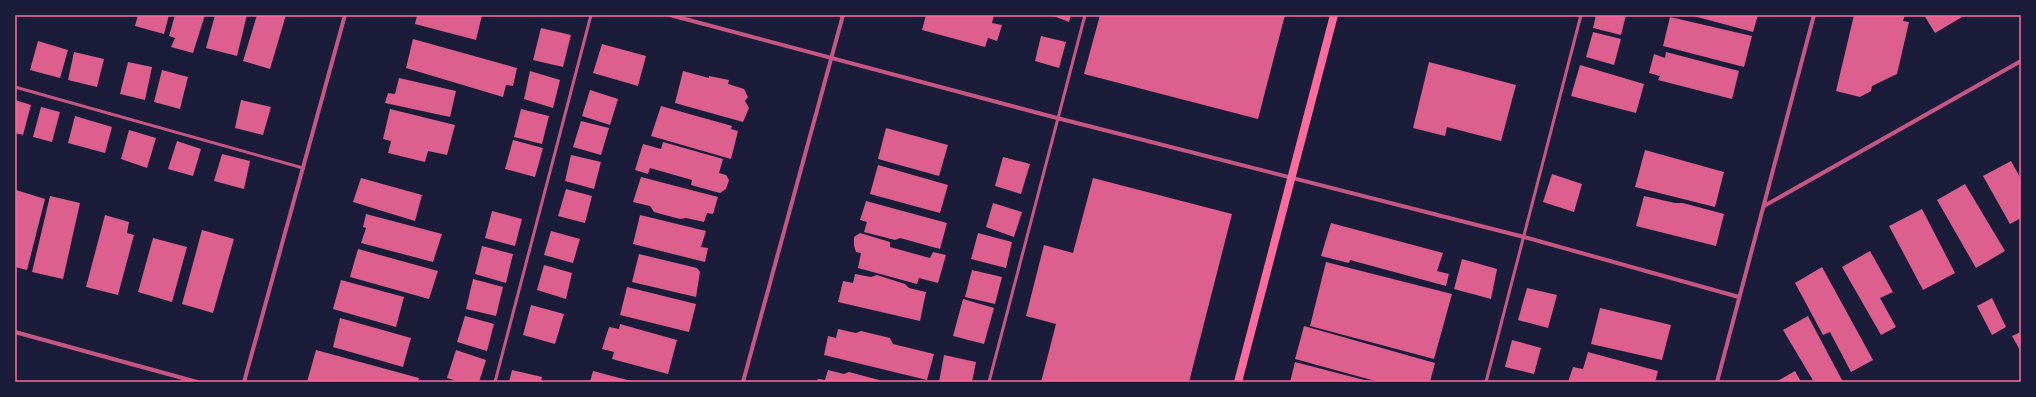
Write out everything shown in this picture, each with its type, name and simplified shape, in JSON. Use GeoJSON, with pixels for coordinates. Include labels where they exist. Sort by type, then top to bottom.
{"type":"FeatureCollection","features":[{"type":"Feature","properties":{"kind":"main road"},"geometry":{"type":"LineString","coordinates":[[1238,382],[1334,15]]}},
{"type":"Feature","properties":{"kind":"street"},"geometry":{"type":"LineString","coordinates":[[244,382],[345,15]]}},
{"type":"Feature","properties":{"kind":"street"},"geometry":{"type":"LineString","coordinates":[[670,15],[1057,118],[1524,237],[1739,297]]}},
{"type":"Feature","properties":{"kind":"street"},"geometry":{"type":"LineString","coordinates":[[743,382],[830,58],[843,15]]}},
{"type":"Feature","properties":{"kind":"street"},"geometry":{"type":"LineString","coordinates":[[1717,382],[1814,15]]}},
{"type":"Feature","properties":{"kind":"street"},"geometry":{"type":"LineString","coordinates":[[1764,206],[2021,61]]}},
{"type":"Feature","properties":{"kind":"street"},"geometry":{"type":"LineString","coordinates":[[15,332],[197,382]]}},
{"type":"Feature","properties":{"kind":"lane"},"geometry":{"type":"LineString","coordinates":[[495,382],[592,15]]}},
{"type":"Feature","properties":{"kind":"lane"},"geometry":{"type":"LineString","coordinates":[[989,382],[1085,15]]}},
{"type":"Feature","properties":{"kind":"lane"},"geometry":{"type":"LineString","coordinates":[[1486,382],[1581,15]]}},
{"type":"Feature","properties":{"kind":"lane"},"geometry":{"type":"LineString","coordinates":[[15,87],[303,168]]}},
{"type":"Feature","properties":{"kind":"building"},"geometry":{"type":"Polygon","coordinates":[[[138,15],[169,15],[164,34],[135,26],[138,15]]]}},
{"type":"Feature","properties":{"kind":"building"},"geometry":{"type":"Polygon","coordinates":[[[175,15],[205,15],[193,53],[171,47],[175,38],[169,36],[175,15]]]}},
{"type":"Feature","properties":{"kind":"building"},"geometry":{"type":"Polygon","coordinates":[[[215,15],[247,15],[237,56],[206,48],[215,15]]]}},
{"type":"Feature","properties":{"kind":"building"},"geometry":{"type":"Polygon","coordinates":[[[257,15],[286,15],[270,69],[243,61],[257,15]]]}},
{"type":"Feature","properties":{"kind":"building"},"geometry":{"type":"Polygon","coordinates":[[[417,15],[482,15],[476,40],[415,24],[417,15]]]}},
{"type":"Feature","properties":{"kind":"building"},"geometry":{"type":"Polygon","coordinates":[[[926,15],[994,15],[992,23],[1002,25],[997,41],[988,38],[985,47],[922,30],[926,15]]]}},
{"type":"Feature","properties":{"kind":"building"},"geometry":{"type":"Polygon","coordinates":[[[1051,15],[1071,15],[1069,22],[1051,15]]]}},
{"type":"Feature","properties":{"kind":"building"},"geometry":{"type":"Polygon","coordinates":[[[1100,15],[1285,15],[1258,119],[1084,74],[1100,15]]]}},
{"type":"Feature","properties":{"kind":"building"},"geometry":{"type":"Polygon","coordinates":[[[1596,15],[1626,15],[1621,35],[1593,28],[1596,15]]]}},
{"type":"Feature","properties":{"kind":"building"},"geometry":{"type":"Polygon","coordinates":[[[1690,15],[1758,15],[1753,32],[1690,15]]]}},
{"type":"Feature","properties":{"kind":"building"},"geometry":{"type":"Polygon","coordinates":[[[1854,15],[1905,15],[1903,21],[1909,22],[1897,74],[1872,86],[1871,91],[1860,97],[1836,91],[1854,15]]]}},
{"type":"Feature","properties":{"kind":"building"},"geometry":{"type":"Polygon","coordinates":[[[1924,15],[1960,15],[1962,17],[1935,33],[1924,15]]]}},
{"type":"Feature","properties":{"kind":"building"},"geometry":{"type":"Polygon","coordinates":[[[1670,17],[1752,36],[1744,67],[1663,46],[1670,17]]]}},
{"type":"Feature","properties":{"kind":"building"},"geometry":{"type":"Polygon","coordinates":[[[541,28],[571,35],[563,67],[533,60],[541,28]]]}},
{"type":"Feature","properties":{"kind":"building"},"geometry":{"type":"Polygon","coordinates":[[[1593,32],[1621,39],[1614,65],[1586,57],[1593,32]]]}},
{"type":"Feature","properties":{"kind":"building"},"geometry":{"type":"Polygon","coordinates":[[[1041,36],[1066,42],[1059,68],[1035,61],[1041,36]]]}},
{"type":"Feature","properties":{"kind":"building"},"geometry":{"type":"Polygon","coordinates":[[[413,39],[517,68],[513,86],[506,85],[503,97],[406,68],[413,39]]]}},
{"type":"Feature","properties":{"kind":"building"},"geometry":{"type":"Polygon","coordinates":[[[38,41],[68,50],[60,78],[30,70],[38,41]]]}},
{"type":"Feature","properties":{"kind":"building"},"geometry":{"type":"Polygon","coordinates":[[[602,44],[646,56],[638,86],[593,73],[602,44]]]}},
{"type":"Feature","properties":{"kind":"building"},"geometry":{"type":"Polygon","coordinates":[[[74,52],[104,59],[97,87],[68,80],[74,52]]]}},
{"type":"Feature","properties":{"kind":"building"},"geometry":{"type":"Polygon","coordinates":[[[1666,52],[1739,71],[1732,99],[1658,80],[1660,76],[1649,73],[1654,54],[1665,58],[1666,52]]]}},
{"type":"Feature","properties":{"kind":"building"},"geometry":{"type":"Polygon","coordinates":[[[128,62],[152,67],[145,100],[120,94],[128,62]]]}},
{"type":"Feature","properties":{"kind":"building"},"geometry":{"type":"Polygon","coordinates":[[[1429,62],[1516,85],[1501,141],[1447,127],[1445,136],[1413,128],[1429,62]]]}},
{"type":"Feature","properties":{"kind":"building"},"geometry":{"type":"Polygon","coordinates":[[[1580,65],[1644,84],[1636,113],[1571,96],[1580,65]]]}},
{"type":"Feature","properties":{"kind":"building"},"geometry":{"type":"Polygon","coordinates":[[[162,70],[188,77],[180,109],[154,102],[162,70]]]}},
{"type":"Feature","properties":{"kind":"building"},"geometry":{"type":"Polygon","coordinates":[[[530,71],[560,80],[553,108],[524,99],[530,71]]]}},
{"type":"Feature","properties":{"kind":"building"},"geometry":{"type":"Polygon","coordinates":[[[683,71],[709,78],[709,76],[729,80],[728,84],[744,89],[748,97],[745,101],[749,108],[743,122],[675,103],[683,71]]]}},
{"type":"Feature","properties":{"kind":"building"},"geometry":{"type":"Polygon","coordinates":[[[399,78],[456,91],[450,117],[385,103],[388,93],[395,94],[399,78]]]}},
{"type":"Feature","properties":{"kind":"building"},"geometry":{"type":"Polygon","coordinates":[[[590,90],[618,99],[610,125],[582,116],[590,90]]]}},
{"type":"Feature","properties":{"kind":"building"},"geometry":{"type":"Polygon","coordinates":[[[15,100],[31,105],[23,135],[15,133],[15,100]]]}},
{"type":"Feature","properties":{"kind":"building"},"geometry":{"type":"Polygon","coordinates":[[[241,100],[271,107],[263,135],[235,128],[241,100]]]}},
{"type":"Feature","properties":{"kind":"building"},"geometry":{"type":"Polygon","coordinates":[[[661,106],[732,126],[731,129],[738,131],[731,159],[651,136],[661,106]]]}},
{"type":"Feature","properties":{"kind":"building"},"geometry":{"type":"Polygon","coordinates":[[[41,107],[60,112],[52,142],[33,137],[41,107]]]}},
{"type":"Feature","properties":{"kind":"building"},"geometry":{"type":"Polygon","coordinates":[[[390,109],[455,125],[447,155],[428,151],[425,162],[388,153],[391,141],[383,139],[390,109]]]}},
{"type":"Feature","properties":{"kind":"building"},"geometry":{"type":"Polygon","coordinates":[[[521,109],[549,116],[542,144],[514,137],[521,109]]]}},
{"type":"Feature","properties":{"kind":"building"},"geometry":{"type":"Polygon","coordinates":[[[75,116],[112,127],[105,153],[68,143],[75,116]]]}},
{"type":"Feature","properties":{"kind":"building"},"geometry":{"type":"Polygon","coordinates":[[[581,121],[609,128],[601,155],[573,147],[581,121]]]}},
{"type":"Feature","properties":{"kind":"building"},"geometry":{"type":"Polygon","coordinates":[[[886,128],[948,145],[939,176],[878,159],[886,128]]]}},
{"type":"Feature","properties":{"kind":"building"},"geometry":{"type":"Polygon","coordinates":[[[129,130],[156,138],[147,168],[121,159],[129,130]]]}},
{"type":"Feature","properties":{"kind":"building"},"geometry":{"type":"Polygon","coordinates":[[[513,140],[543,148],[535,177],[505,169],[513,140]]]}},
{"type":"Feature","properties":{"kind":"building"},"geometry":{"type":"Polygon","coordinates":[[[177,141],[201,149],[193,176],[168,169],[177,141]]]}},
{"type":"Feature","properties":{"kind":"building"},"geometry":{"type":"Polygon","coordinates":[[[663,142],[723,159],[719,173],[726,175],[729,180],[726,189],[720,193],[691,185],[692,180],[650,168],[648,174],[635,170],[643,144],[661,149],[663,142]]]}},
{"type":"Feature","properties":{"kind":"building"},"geometry":{"type":"Polygon","coordinates":[[[1645,150],[1724,172],[1715,207],[1635,187],[1645,150]]]}},
{"type":"Feature","properties":{"kind":"building"},"geometry":{"type":"Polygon","coordinates":[[[222,154],[250,161],[244,189],[214,181],[222,154]]]}},
{"type":"Feature","properties":{"kind":"building"},"geometry":{"type":"Polygon","coordinates":[[[571,155],[601,162],[594,189],[565,181],[571,155]]]}},
{"type":"Feature","properties":{"kind":"building"},"geometry":{"type":"Polygon","coordinates":[[[1003,157],[1030,164],[1021,194],[995,186],[1003,157]]]}},
{"type":"Feature","properties":{"kind":"building"},"geometry":{"type":"Polygon","coordinates":[[[2011,161],[2021,179],[2021,218],[2010,224],[1983,176],[2011,161]]]}},
{"type":"Feature","properties":{"kind":"building"},"geometry":{"type":"Polygon","coordinates":[[[878,165],[948,185],[940,213],[870,194],[878,165]]]}},
{"type":"Feature","properties":{"kind":"building"},"geometry":{"type":"Polygon","coordinates":[[[1552,174],[1582,184],[1574,212],[1543,202],[1552,174]]]}},
{"type":"Feature","properties":{"kind":"building"},"geometry":{"type":"Polygon","coordinates":[[[641,177],[718,197],[713,214],[707,213],[704,222],[686,218],[680,219],[654,212],[650,206],[633,202],[641,177]]]}},
{"type":"Feature","properties":{"kind":"building"},"geometry":{"type":"Polygon","coordinates":[[[361,178],[422,195],[415,221],[353,202],[361,178]]]}},
{"type":"Feature","properties":{"kind":"building"},"geometry":{"type":"Polygon","coordinates":[[[1093,178],[1232,214],[1189,382],[1041,382],[1056,324],[1026,316],[1044,245],[1073,253],[1093,178]]]}},
{"type":"Feature","properties":{"kind":"building"},"geometry":{"type":"Polygon","coordinates":[[[1965,184],[2005,251],[1976,268],[1937,200],[1965,184]]]}},
{"type":"Feature","properties":{"kind":"building"},"geometry":{"type":"Polygon","coordinates":[[[566,189],[592,196],[585,223],[558,216],[566,189]]]}},
{"type":"Feature","properties":{"kind":"building"},"geometry":{"type":"Polygon","coordinates":[[[16,190],[45,199],[27,270],[15,267],[16,190]]]}},
{"type":"Feature","properties":{"kind":"building"},"geometry":{"type":"Polygon","coordinates":[[[50,196],[80,203],[63,279],[32,272],[50,196]]]}},
{"type":"Feature","properties":{"kind":"building"},"geometry":{"type":"Polygon","coordinates":[[[1644,196],[1675,203],[1683,203],[1724,214],[1716,246],[1636,226],[1644,196]]]}},
{"type":"Feature","properties":{"kind":"building"},"geometry":{"type":"Polygon","coordinates":[[[866,201],[947,223],[940,249],[900,238],[895,240],[864,232],[867,222],[860,220],[866,201]]]}},
{"type":"Feature","properties":{"kind":"building"},"geometry":{"type":"Polygon","coordinates":[[[993,203],[1022,212],[1014,237],[986,227],[993,203]]]}},
{"type":"Feature","properties":{"kind":"building"},"geometry":{"type":"Polygon","coordinates":[[[1922,209],[1955,273],[1923,290],[1889,226],[1922,209]]]}},
{"type":"Feature","properties":{"kind":"building"},"geometry":{"type":"Polygon","coordinates":[[[492,211],[522,219],[515,246],[485,238],[492,211]]]}},
{"type":"Feature","properties":{"kind":"building"},"geometry":{"type":"Polygon","coordinates":[[[366,214],[442,234],[433,262],[361,243],[366,228],[363,227],[366,214]]]}},
{"type":"Feature","properties":{"kind":"building"},"geometry":{"type":"Polygon","coordinates":[[[105,215],[129,222],[127,233],[134,235],[118,295],[86,287],[105,215]]]}},
{"type":"Feature","properties":{"kind":"building"},"geometry":{"type":"Polygon","coordinates":[[[640,215],[706,231],[701,247],[708,248],[705,262],[633,244],[640,215]]]}},
{"type":"Feature","properties":{"kind":"building"},"geometry":{"type":"Polygon","coordinates":[[[1331,223],[1443,253],[1437,271],[1449,274],[1446,286],[1350,260],[1349,263],[1321,256],[1331,223]]]}},
{"type":"Feature","properties":{"kind":"building"},"geometry":{"type":"Polygon","coordinates":[[[202,230],[234,239],[213,313],[182,304],[202,230]]]}},
{"type":"Feature","properties":{"kind":"building"},"geometry":{"type":"Polygon","coordinates":[[[551,231],[580,239],[573,263],[544,255],[551,231]]]}},
{"type":"Feature","properties":{"kind":"building"},"geometry":{"type":"Polygon","coordinates":[[[860,233],[890,242],[890,247],[930,258],[933,252],[946,255],[938,283],[919,278],[917,284],[858,268],[861,253],[856,252],[854,237],[860,233]]]}},
{"type":"Feature","properties":{"kind":"building"},"geometry":{"type":"Polygon","coordinates":[[[978,233],[1012,242],[1006,268],[971,259],[978,233]]]}},
{"type":"Feature","properties":{"kind":"building"},"geometry":{"type":"Polygon","coordinates":[[[153,238],[187,247],[172,302],[138,292],[153,238]]]}},
{"type":"Feature","properties":{"kind":"building"},"geometry":{"type":"Polygon","coordinates":[[[482,246],[513,254],[506,283],[475,274],[482,246]]]}},
{"type":"Feature","properties":{"kind":"building"},"geometry":{"type":"Polygon","coordinates":[[[358,249],[438,271],[429,299],[350,277],[358,249]]]}},
{"type":"Feature","properties":{"kind":"building"},"geometry":{"type":"Polygon","coordinates":[[[1870,251],[1893,292],[1880,298],[1896,327],[1881,335],[1842,267],[1870,251]]]}},
{"type":"Feature","properties":{"kind":"building"},"geometry":{"type":"Polygon","coordinates":[[[639,254],[697,268],[700,272],[696,297],[632,282],[639,254]]]}},
{"type":"Feature","properties":{"kind":"building"},"geometry":{"type":"Polygon","coordinates":[[[1462,259],[1497,269],[1491,299],[1454,289],[1462,259]]]}},
{"type":"Feature","properties":{"kind":"building"},"geometry":{"type":"Polygon","coordinates":[[[1326,262],[1452,294],[1434,359],[1310,326],[1326,262]]]}},
{"type":"Feature","properties":{"kind":"building"},"geometry":{"type":"Polygon","coordinates":[[[544,265],[572,273],[566,299],[537,290],[544,265]]]}},
{"type":"Feature","properties":{"kind":"building"},"geometry":{"type":"Polygon","coordinates":[[[1822,267],[1873,360],[1851,372],[1830,332],[1823,335],[1795,283],[1822,267]]]}},
{"type":"Feature","properties":{"kind":"building"},"geometry":{"type":"Polygon","coordinates":[[[972,270],[1002,277],[995,304],[965,297],[972,270]]]}},
{"type":"Feature","properties":{"kind":"building"},"geometry":{"type":"Polygon","coordinates":[[[855,274],[871,277],[877,275],[905,284],[909,288],[926,292],[920,321],[838,302],[843,281],[853,283],[855,274]]]}},
{"type":"Feature","properties":{"kind":"building"},"geometry":{"type":"Polygon","coordinates":[[[473,279],[503,287],[496,316],[466,309],[473,279]]]}},
{"type":"Feature","properties":{"kind":"building"},"geometry":{"type":"Polygon","coordinates":[[[341,280],[404,297],[396,327],[333,309],[341,280]]]}},
{"type":"Feature","properties":{"kind":"building"},"geometry":{"type":"Polygon","coordinates":[[[627,287],[696,304],[689,332],[620,315],[627,287]]]}},
{"type":"Feature","properties":{"kind":"building"},"geometry":{"type":"Polygon","coordinates":[[[1527,288],[1557,295],[1548,328],[1518,320],[1527,288]]]}},
{"type":"Feature","properties":{"kind":"building"},"geometry":{"type":"Polygon","coordinates":[[[1992,298],[2006,327],[1992,335],[1977,306],[1992,298]]]}},
{"type":"Feature","properties":{"kind":"building"},"geometry":{"type":"Polygon","coordinates":[[[963,299],[994,308],[984,344],[953,336],[963,299]]]}},
{"type":"Feature","properties":{"kind":"building"},"geometry":{"type":"Polygon","coordinates":[[[531,305],[564,314],[555,344],[523,335],[531,305]]]}},
{"type":"Feature","properties":{"kind":"building"},"geometry":{"type":"Polygon","coordinates":[[[1600,308],[1671,325],[1662,360],[1591,344],[1600,308]]]}},
{"type":"Feature","properties":{"kind":"building"},"geometry":{"type":"Polygon","coordinates":[[[465,316],[494,324],[487,351],[457,342],[465,316]]]}},
{"type":"Feature","properties":{"kind":"building"},"geometry":{"type":"Polygon","coordinates":[[[1808,316],[1843,382],[1814,382],[1783,330],[1808,316]]]}},
{"type":"Feature","properties":{"kind":"building"},"geometry":{"type":"Polygon","coordinates":[[[340,318],[411,338],[403,367],[333,347],[340,318]]]}},
{"type":"Feature","properties":{"kind":"building"},"geometry":{"type":"Polygon","coordinates":[[[620,324],[677,340],[668,374],[612,359],[614,352],[602,349],[609,327],[619,329],[620,324]]]}},
{"type":"Feature","properties":{"kind":"building"},"geometry":{"type":"Polygon","coordinates":[[[1304,326],[1435,363],[1430,382],[1379,382],[1295,359],[1304,326]]]}},
{"type":"Feature","properties":{"kind":"building"},"geometry":{"type":"Polygon","coordinates":[[[838,329],[856,333],[861,331],[890,338],[893,344],[934,354],[927,380],[824,355],[828,336],[836,338],[838,329]]]}},
{"type":"Feature","properties":{"kind":"building"},"geometry":{"type":"Polygon","coordinates":[[[2021,332],[2021,352],[2012,336],[2021,332]]]}},
{"type":"Feature","properties":{"kind":"building"},"geometry":{"type":"Polygon","coordinates":[[[1512,340],[1541,348],[1534,374],[1505,367],[1512,340]]]}},
{"type":"Feature","properties":{"kind":"building"},"geometry":{"type":"Polygon","coordinates":[[[316,350],[419,378],[418,382],[307,382],[316,350]]]}},
{"type":"Feature","properties":{"kind":"building"},"geometry":{"type":"Polygon","coordinates":[[[456,350],[486,360],[479,382],[460,382],[447,378],[456,350]]]}},
{"type":"Feature","properties":{"kind":"building"},"geometry":{"type":"Polygon","coordinates":[[[1588,352],[1658,371],[1655,382],[1568,382],[1573,367],[1583,369],[1588,352]]]}},
{"type":"Feature","properties":{"kind":"building"},"geometry":{"type":"Polygon","coordinates":[[[944,355],[976,362],[972,382],[939,382],[944,355]]]}},
{"type":"Feature","properties":{"kind":"building"},"geometry":{"type":"Polygon","coordinates":[[[1295,362],[1368,381],[1368,382],[1290,382],[1295,362]]]}},
{"type":"Feature","properties":{"kind":"building"},"geometry":{"type":"Polygon","coordinates":[[[512,370],[542,377],[541,382],[509,382],[512,370]]]}},
{"type":"Feature","properties":{"kind":"building"},"geometry":{"type":"Polygon","coordinates":[[[828,370],[844,374],[849,372],[879,380],[880,382],[817,382],[818,379],[825,380],[828,370]]]}},
{"type":"Feature","properties":{"kind":"building"},"geometry":{"type":"Polygon","coordinates":[[[593,371],[631,381],[631,382],[590,382],[593,371]]]}},
{"type":"Feature","properties":{"kind":"building"},"geometry":{"type":"Polygon","coordinates":[[[1795,371],[1801,382],[1776,382],[1795,371]]]}}]}
